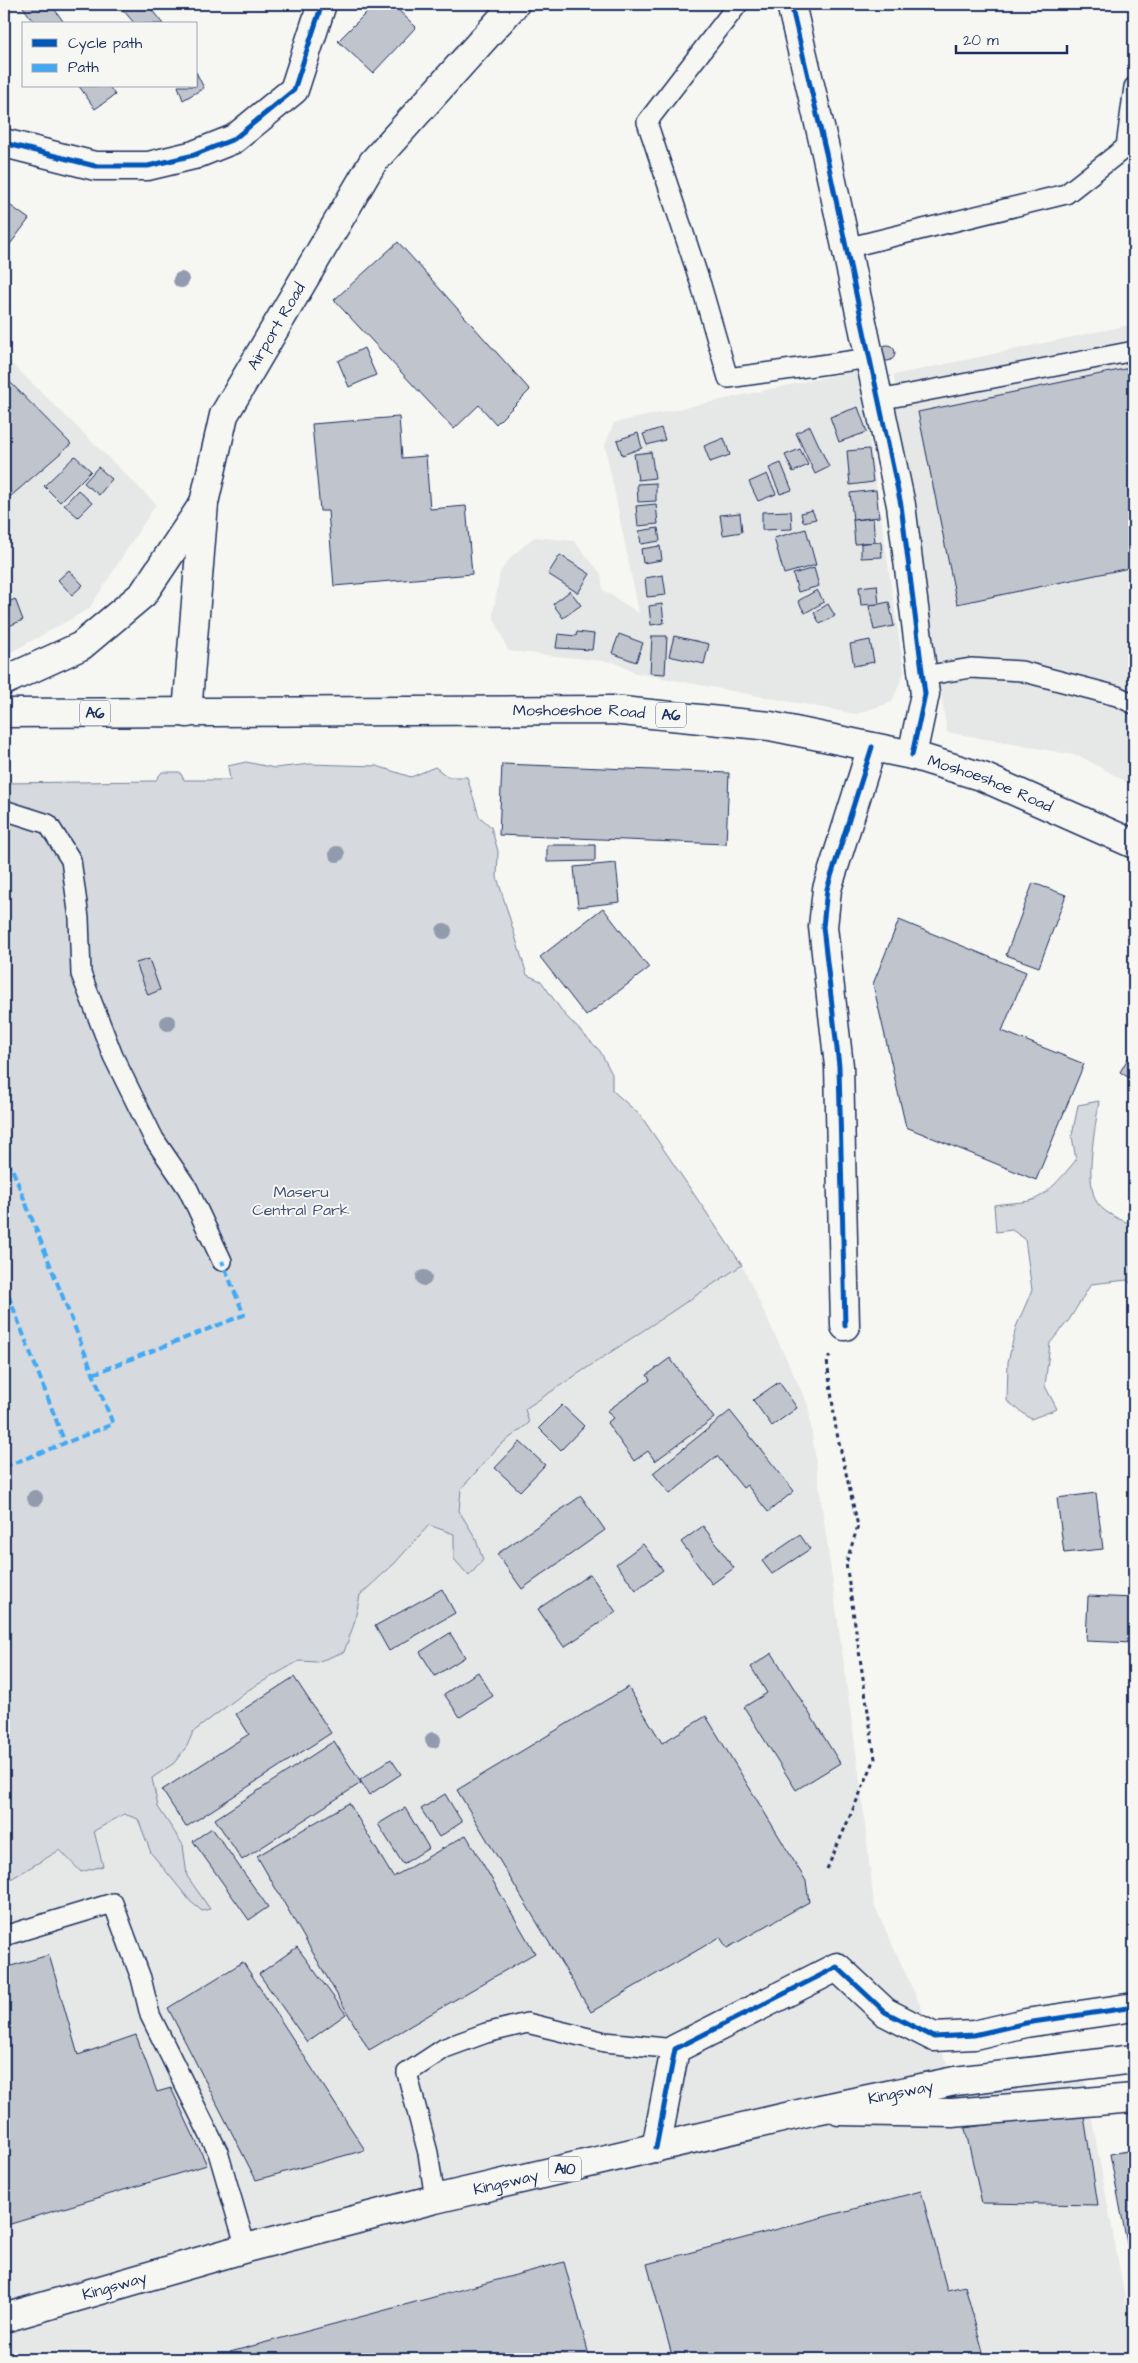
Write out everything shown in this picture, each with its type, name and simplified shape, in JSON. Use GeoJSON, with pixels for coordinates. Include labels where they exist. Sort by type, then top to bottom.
{"type":"FeatureCollection","features":[{"type":"Feature","properties":{"kind":"main road"},"geometry":{"type":"LineString","coordinates":[[4,143],[95,166],[148,166],[194,155],[234,140],[294,90],[322,4]]}},
{"type":"Feature","properties":{"kind":"main road","name":"Airport Road"},"geometry":{"type":"LineString","coordinates":[[187,713],[204,503],[224,415],[373,162],[515,4]]}},
{"type":"Feature","properties":{"kind":"main road"},"geometry":{"type":"LineString","coordinates":[[791,4],[901,505],[925,694],[912,755]]}},
{"type":"Feature","properties":{"kind":"main road"},"geometry":{"type":"LineString","coordinates":[[4,681],[81,646],[143,594],[204,503]]}},
{"type":"Feature","properties":{"kind":"main road","name":"Moshoeshoe Road"},"geometry":{"type":"LineString","coordinates":[[4,713],[612,710],[770,726],[912,755],[983,777],[1134,844]]}},
{"type":"Feature","properties":{"kind":"main road"},"geometry":{"type":"LineString","coordinates":[[846,1326],[839,1066],[823,927],[827,889],[872,747]]}},
{"type":"Feature","properties":{"kind":"main road"},"geometry":{"type":"LineString","coordinates":[[656,2148],[675,2049],[837,1967],[885,2012],[934,2037],[974,2035],[1036,2022],[1134,2007]]}},
{"type":"Feature","properties":{"kind":"main road","name":"Kingsway"},"geometry":{"type":"LineString","coordinates":[[4,2318],[246,2248],[435,2199],[816,2110],[955,2081],[1134,2060]]}},
{"type":"Feature","properties":{"kind":"main road"},"geometry":{"type":"LineString","coordinates":[[816,2110],[952,2113],[1134,2098]]}},
{"type":"Feature","properties":{"kind":"lane"},"geometry":{"type":"LineString","coordinates":[[738,4],[647,122],[701,285],[728,378],[870,358]]}},
{"type":"Feature","properties":{"kind":"lane"},"geometry":{"type":"LineString","coordinates":[[846,248],[1066,194],[1126,147],[1134,87]]}},
{"type":"Feature","properties":{"kind":"lane"},"geometry":{"type":"LineString","coordinates":[[879,400],[1134,351]]}},
{"type":"Feature","properties":{"kind":"lane"},"geometry":{"type":"LineString","coordinates":[[923,676],[971,668],[1022,671],[1117,696],[1134,704]]}},
{"type":"Feature","properties":{"kind":"lane"},"geometry":{"type":"LineString","coordinates":[[4,810],[48,824],[71,860],[79,918],[81,974],[121,1073],[154,1139],[188,1189],[222,1262]]}},
{"type":"Feature","properties":{"kind":"lane"},"geometry":{"type":"LineString","coordinates":[[4,1936],[113,1903],[141,1978],[150,2015],[218,2152],[246,2248]]}},
{"type":"Feature","properties":{"kind":"lane"},"geometry":{"type":"LineString","coordinates":[[435,2199],[428,2152],[406,2074],[445,2048],[527,2022],[605,2042],[675,2049]]}},
{"type":"Feature","properties":{"kind":"path"},"geometry":{"type":"LineString","coordinates":[[827,1869],[876,1759],[846,1563],[858,1526],[836,1429],[827,1361],[846,1326]]}},
{"type":"Feature","properties":{"kind":"shaded area"},"geometry":{"type":"Polygon","coordinates":[[[1134,324],[1134,786],[1080,756],[947,732],[896,407],[894,375],[1134,324]]]}},
{"type":"Feature","properties":{"kind":"shaded area"},"geometry":{"type":"Polygon","coordinates":[[[4,356],[156,504],[89,609],[4,656],[4,356]]]}},
{"type":"Feature","properties":{"kind":"shaded area"},"geometry":{"type":"Polygon","coordinates":[[[859,370],[904,672],[892,702],[856,714],[636,673],[613,662],[508,651],[493,615],[500,572],[510,558],[534,537],[574,541],[601,574],[603,590],[639,613],[605,445],[614,423],[859,370]]]}},
{"type":"Feature","properties":{"kind":"shaded area"},"geometry":{"type":"Polygon","coordinates":[[[742,1265],[808,1405],[861,1789],[874,1905],[955,2081],[1082,2066],[1134,2347],[1134,2359],[4,2359],[4,1883],[123,1814],[184,1716],[476,1441],[742,1265]]]}},
{"type":"Feature","properties":{"kind":"green space","name":"Maseru Central Park"},"geometry":{"type":"Polygon","coordinates":[[[246,762],[275,768],[310,764],[377,766],[411,777],[435,767],[448,777],[467,777],[479,816],[491,827],[498,851],[497,877],[527,975],[541,981],[564,1014],[600,1051],[612,1074],[612,1090],[641,1116],[742,1265],[525,1409],[529,1423],[499,1446],[461,1489],[459,1511],[475,1537],[483,1560],[469,1576],[454,1559],[454,1534],[429,1525],[394,1564],[360,1595],[354,1624],[344,1652],[317,1662],[299,1661],[248,1690],[193,1732],[187,1746],[174,1763],[152,1778],[158,1807],[183,1845],[187,1876],[210,1909],[202,1911],[191,1902],[151,1853],[138,1819],[124,1814],[94,1831],[103,1866],[81,1872],[60,1850],[4,1883],[4,783],[155,781],[162,772],[180,772],[184,780],[230,780],[228,766],[246,762]]]}},
{"type":"Feature","properties":{"kind":"green space"},"geometry":{"type":"Polygon","coordinates":[[[1099,1101],[1093,1139],[1091,1183],[1098,1204],[1114,1217],[1134,1225],[1134,1287],[1127,1280],[1091,1284],[1069,1320],[1050,1343],[1045,1386],[1057,1409],[1031,1419],[1007,1401],[1008,1362],[1016,1327],[1032,1290],[1025,1239],[1012,1230],[996,1232],[994,1205],[1029,1201],[1049,1190],[1076,1160],[1072,1136],[1078,1105],[1099,1101]]]}},
{"type":"Feature","properties":{"kind":"building"},"geometry":{"type":"Polygon","coordinates":[[[21,4],[51,4],[64,22],[34,22],[21,4]]]}},
{"type":"Feature","properties":{"kind":"building"},"geometry":{"type":"Polygon","coordinates":[[[129,4],[147,4],[161,22],[133,22],[123,10],[129,4]]]}},
{"type":"Feature","properties":{"kind":"building"},"geometry":{"type":"Polygon","coordinates":[[[375,4],[392,4],[416,27],[373,73],[338,41],[375,4]]]}},
{"type":"Feature","properties":{"kind":"building"},"geometry":{"type":"Polygon","coordinates":[[[198,76],[204,88],[183,100],[179,88],[198,88],[198,76]]]}},
{"type":"Feature","properties":{"kind":"building"},"geometry":{"type":"Polygon","coordinates":[[[80,88],[110,88],[115,95],[95,109],[80,88]]]}},
{"type":"Feature","properties":{"kind":"building"},"geometry":{"type":"Polygon","coordinates":[[[4,201],[29,219],[5,251],[4,250],[4,201]]]}},
{"type":"Feature","properties":{"kind":"building"},"geometry":{"type":"Polygon","coordinates":[[[398,242],[530,390],[496,424],[479,405],[454,429],[334,300],[398,242]]]}},
{"type":"Feature","properties":{"kind":"building"},"geometry":{"type":"Polygon","coordinates":[[[887,345],[895,353],[887,361],[879,353],[887,345]]]}},
{"type":"Feature","properties":{"kind":"building"},"geometry":{"type":"Polygon","coordinates":[[[364,348],[376,375],[349,387],[338,361],[364,348]]]}},
{"type":"Feature","properties":{"kind":"building"},"geometry":{"type":"Polygon","coordinates":[[[1134,367],[1134,567],[957,604],[918,412],[1134,367]]]}},
{"type":"Feature","properties":{"kind":"building"},"geometry":{"type":"Polygon","coordinates":[[[4,376],[71,444],[4,502],[4,376]]]}},
{"type":"Feature","properties":{"kind":"building"},"geometry":{"type":"Polygon","coordinates":[[[858,407],[867,432],[839,442],[830,417],[858,407]]]}},
{"type":"Feature","properties":{"kind":"building"},"geometry":{"type":"Polygon","coordinates":[[[399,417],[402,458],[426,456],[430,509],[466,506],[472,574],[334,586],[328,511],[320,511],[312,424],[399,417]]]}},
{"type":"Feature","properties":{"kind":"building"},"geometry":{"type":"Polygon","coordinates":[[[810,426],[829,467],[815,474],[796,433],[810,426]]]}},
{"type":"Feature","properties":{"kind":"building"},"geometry":{"type":"Polygon","coordinates":[[[661,428],[665,440],[647,445],[643,434],[661,428]]]}},
{"type":"Feature","properties":{"kind":"building"},"geometry":{"type":"Polygon","coordinates":[[[638,433],[642,448],[622,455],[617,440],[638,433]]]}},
{"type":"Feature","properties":{"kind":"building"},"geometry":{"type":"Polygon","coordinates":[[[724,438],[730,455],[710,462],[704,446],[724,438]]]}},
{"type":"Feature","properties":{"kind":"building"},"geometry":{"type":"Polygon","coordinates":[[[800,449],[808,465],[793,472],[785,455],[800,449]]]}},
{"type":"Feature","properties":{"kind":"building"},"geometry":{"type":"Polygon","coordinates":[[[869,449],[873,482],[850,485],[847,451],[869,449]]]}},
{"type":"Feature","properties":{"kind":"building"},"geometry":{"type":"Polygon","coordinates":[[[651,452],[655,478],[638,480],[634,454],[651,452]]]}},
{"type":"Feature","properties":{"kind":"building"},"geometry":{"type":"Polygon","coordinates":[[[75,456],[91,471],[60,502],[44,486],[75,456]]]}},
{"type":"Feature","properties":{"kind":"building"},"geometry":{"type":"Polygon","coordinates":[[[781,463],[792,490],[780,494],[769,468],[781,463]]]}},
{"type":"Feature","properties":{"kind":"building"},"geometry":{"type":"Polygon","coordinates":[[[98,467],[112,479],[99,495],[84,483],[98,467]]]}},
{"type":"Feature","properties":{"kind":"building"},"geometry":{"type":"Polygon","coordinates":[[[767,474],[776,494],[758,501],[749,482],[767,474]]]}},
{"type":"Feature","properties":{"kind":"building"},"geometry":{"type":"Polygon","coordinates":[[[656,483],[656,501],[638,502],[637,484],[656,483]]]}},
{"type":"Feature","properties":{"kind":"building"},"geometry":{"type":"Polygon","coordinates":[[[78,490],[92,503],[78,517],[64,505],[78,490]]]}},
{"type":"Feature","properties":{"kind":"building"},"geometry":{"type":"Polygon","coordinates":[[[876,490],[879,517],[853,520],[850,493],[876,490]]]}},
{"type":"Feature","properties":{"kind":"building"},"geometry":{"type":"Polygon","coordinates":[[[656,504],[658,524],[638,526],[636,506],[656,504]]]}},
{"type":"Feature","properties":{"kind":"building"},"geometry":{"type":"Polygon","coordinates":[[[812,510],[816,519],[803,522],[801,513],[812,510]]]}},
{"type":"Feature","properties":{"kind":"building"},"geometry":{"type":"Polygon","coordinates":[[[791,511],[792,529],[762,530],[762,512],[791,511]]]}},
{"type":"Feature","properties":{"kind":"building"},"geometry":{"type":"Polygon","coordinates":[[[740,513],[742,532],[723,535],[720,515],[740,513]]]}},
{"type":"Feature","properties":{"kind":"building"},"geometry":{"type":"Polygon","coordinates":[[[873,518],[875,542],[855,544],[853,520],[873,518]]]}},
{"type":"Feature","properties":{"kind":"building"},"geometry":{"type":"Polygon","coordinates":[[[658,528],[660,541],[641,544],[639,531],[658,528]]]}},
{"type":"Feature","properties":{"kind":"building"},"geometry":{"type":"Polygon","coordinates":[[[806,529],[816,565],[784,574],[774,538],[806,529]]]}},
{"type":"Feature","properties":{"kind":"building"},"geometry":{"type":"Polygon","coordinates":[[[881,542],[882,557],[861,558],[861,543],[881,542]]]}},
{"type":"Feature","properties":{"kind":"building"},"geometry":{"type":"Polygon","coordinates":[[[660,546],[662,560],[643,563],[641,549],[660,546]]]}},
{"type":"Feature","properties":{"kind":"building"},"geometry":{"type":"Polygon","coordinates":[[[560,555],[590,574],[578,593],[548,574],[560,555]]]}},
{"type":"Feature","properties":{"kind":"building"},"geometry":{"type":"Polygon","coordinates":[[[814,568],[819,586],[798,592],[793,574],[814,568]]]}},
{"type":"Feature","properties":{"kind":"building"},"geometry":{"type":"Polygon","coordinates":[[[69,570],[83,585],[72,595],[58,580],[69,570]]]}},
{"type":"Feature","properties":{"kind":"building"},"geometry":{"type":"Polygon","coordinates":[[[663,575],[666,595],[647,597],[645,578],[663,575]]]}},
{"type":"Feature","properties":{"kind":"building"},"geometry":{"type":"Polygon","coordinates":[[[877,585],[879,604],[861,605],[859,587],[877,585]]]}},
{"type":"Feature","properties":{"kind":"building"},"geometry":{"type":"Polygon","coordinates":[[[817,590],[824,602],[805,613],[798,601],[817,590]]]}},
{"type":"Feature","properties":{"kind":"building"},"geometry":{"type":"Polygon","coordinates":[[[570,591],[581,605],[563,618],[553,604],[570,591]]]}},
{"type":"Feature","properties":{"kind":"building"},"geometry":{"type":"Polygon","coordinates":[[[15,599],[23,620],[4,628],[4,604],[15,599]]]}},
{"type":"Feature","properties":{"kind":"building"},"geometry":{"type":"Polygon","coordinates":[[[889,602],[894,626],[874,630],[869,606],[889,602]]]}},
{"type":"Feature","properties":{"kind":"building"},"geometry":{"type":"Polygon","coordinates":[[[662,604],[664,623],[651,625],[649,606],[662,604]]]}},
{"type":"Feature","properties":{"kind":"building"},"geometry":{"type":"Polygon","coordinates":[[[828,604],[835,616],[820,624],[814,613],[828,604]]]}},
{"type":"Feature","properties":{"kind":"building"},"geometry":{"type":"Polygon","coordinates":[[[577,632],[594,634],[592,650],[556,648],[558,634],[576,636],[577,632]]]}},
{"type":"Feature","properties":{"kind":"building"},"geometry":{"type":"Polygon","coordinates":[[[619,634],[643,643],[636,662],[612,653],[619,634]]]}},
{"type":"Feature","properties":{"kind":"building"},"geometry":{"type":"Polygon","coordinates":[[[652,636],[667,636],[665,674],[650,673],[652,636]]]}},
{"type":"Feature","properties":{"kind":"building"},"geometry":{"type":"Polygon","coordinates":[[[674,636],[709,644],[704,664],[669,656],[674,636]]]}},
{"type":"Feature","properties":{"kind":"building"},"geometry":{"type":"Polygon","coordinates":[[[870,640],[874,662],[854,666],[850,644],[870,640]]]}},
{"type":"Feature","properties":{"kind":"building"},"geometry":{"type":"Polygon","coordinates":[[[502,764],[729,773],[726,844],[499,835],[502,764]]]}},
{"type":"Feature","properties":{"kind":"building"},"geometry":{"type":"Polygon","coordinates":[[[547,845],[595,845],[595,861],[547,862],[547,845]]]}},
{"type":"Feature","properties":{"kind":"building"},"geometry":{"type":"Polygon","coordinates":[[[616,863],[620,902],[578,907],[574,867],[616,863]]]}},
{"type":"Feature","properties":{"kind":"building"},"geometry":{"type":"Polygon","coordinates":[[[1033,883],[1066,895],[1039,967],[1006,955],[1033,883]]]}},
{"type":"Feature","properties":{"kind":"building"},"geometry":{"type":"Polygon","coordinates":[[[603,908],[649,968],[586,1016],[540,957],[603,908]]]}},
{"type":"Feature","properties":{"kind":"building"},"geometry":{"type":"Polygon","coordinates":[[[899,920],[1026,972],[1002,1031],[1084,1064],[1036,1180],[906,1127],[873,984],[899,920]]]}},
{"type":"Feature","properties":{"kind":"building"},"geometry":{"type":"Polygon","coordinates":[[[149,959],[160,990],[148,995],[136,963],[149,959]]]}},
{"type":"Feature","properties":{"kind":"building"},"geometry":{"type":"Polygon","coordinates":[[[1134,1048],[1134,1081],[1120,1072],[1134,1048]]]}},
{"type":"Feature","properties":{"kind":"building"},"geometry":{"type":"Polygon","coordinates":[[[670,1358],[714,1418],[655,1461],[648,1451],[634,1461],[607,1423],[613,1418],[607,1411],[650,1380],[647,1375],[670,1358]]]}},
{"type":"Feature","properties":{"kind":"building"},"geometry":{"type":"Polygon","coordinates":[[[779,1382],[797,1408],[772,1426],[753,1400],[779,1382]]]}},
{"type":"Feature","properties":{"kind":"building"},"geometry":{"type":"Polygon","coordinates":[[[562,1405],[584,1426],[561,1450],[539,1428],[562,1405]]]}},
{"type":"Feature","properties":{"kind":"building"},"geometry":{"type":"Polygon","coordinates":[[[730,1411],[794,1491],[768,1512],[747,1485],[743,1488],[717,1456],[670,1494],[653,1473],[730,1411]]]}},
{"type":"Feature","properties":{"kind":"building"},"geometry":{"type":"Polygon","coordinates":[[[520,1442],[545,1465],[520,1491],[495,1468],[520,1442]]]}},
{"type":"Feature","properties":{"kind":"building"},"geometry":{"type":"Polygon","coordinates":[[[1096,1493],[1103,1549],[1064,1553],[1057,1498],[1096,1493]]]}},
{"type":"Feature","properties":{"kind":"building"},"geometry":{"type":"Polygon","coordinates":[[[581,1496],[605,1530],[522,1589],[497,1554],[581,1496]]]}},
{"type":"Feature","properties":{"kind":"building"},"geometry":{"type":"Polygon","coordinates":[[[703,1526],[734,1568],[712,1584],[681,1542],[703,1526]]]}},
{"type":"Feature","properties":{"kind":"building"},"geometry":{"type":"Polygon","coordinates":[[[800,1535],[810,1549],[772,1574],[762,1561],[800,1535]]]}},
{"type":"Feature","properties":{"kind":"building"},"geometry":{"type":"Polygon","coordinates":[[[643,1544],[663,1570],[636,1590],[616,1564],[643,1544]]]}},
{"type":"Feature","properties":{"kind":"building"},"geometry":{"type":"Polygon","coordinates":[[[590,1574],[616,1612],[564,1647],[538,1609],[590,1574]]]}},
{"type":"Feature","properties":{"kind":"building"},"geometry":{"type":"Polygon","coordinates":[[[442,1589],[455,1613],[389,1651],[375,1626],[442,1589]]]}},
{"type":"Feature","properties":{"kind":"building"},"geometry":{"type":"Polygon","coordinates":[[[1088,1596],[1134,1598],[1133,1643],[1086,1641],[1088,1596]]]}},
{"type":"Feature","properties":{"kind":"building"},"geometry":{"type":"Polygon","coordinates":[[[450,1633],[465,1657],[435,1676],[420,1652],[450,1633]]]}},
{"type":"Feature","properties":{"kind":"building"},"geometry":{"type":"Polygon","coordinates":[[[772,1653],[840,1763],[796,1790],[744,1707],[767,1693],[751,1667],[772,1653]]]}},
{"type":"Feature","properties":{"kind":"building"},"geometry":{"type":"Polygon","coordinates":[[[478,1672],[493,1696],[460,1717],[444,1694],[478,1672]]]}},
{"type":"Feature","properties":{"kind":"building"},"geometry":{"type":"Polygon","coordinates":[[[294,1677],[331,1733],[186,1827],[162,1790],[249,1734],[236,1714],[294,1677]]]}},
{"type":"Feature","properties":{"kind":"building"},"geometry":{"type":"Polygon","coordinates":[[[628,1687],[662,1743],[706,1716],[806,1881],[809,1902],[727,1948],[720,1937],[591,2012],[457,1790],[628,1687]]]}},
{"type":"Feature","properties":{"kind":"building"},"geometry":{"type":"Polygon","coordinates":[[[334,1741],[361,1783],[242,1860],[215,1819],[334,1741]]]}},
{"type":"Feature","properties":{"kind":"building"},"geometry":{"type":"Polygon","coordinates":[[[391,1759],[401,1774],[369,1795],[360,1780],[391,1759]]]}},
{"type":"Feature","properties":{"kind":"building"},"geometry":{"type":"Polygon","coordinates":[[[445,1794],[462,1822],[439,1837],[421,1809],[445,1794]]]}},
{"type":"Feature","properties":{"kind":"building"},"geometry":{"type":"Polygon","coordinates":[[[349,1803],[393,1877],[466,1835],[535,1953],[369,2050],[257,1856],[349,1803]]]}},
{"type":"Feature","properties":{"kind":"building"},"geometry":{"type":"Polygon","coordinates":[[[405,1808],[429,1848],[403,1864],[378,1824],[405,1808]]]}},
{"type":"Feature","properties":{"kind":"building"},"geometry":{"type":"Polygon","coordinates":[[[212,1828],[268,1907],[249,1920],[193,1841],[212,1828]]]}},
{"type":"Feature","properties":{"kind":"building"},"geometry":{"type":"Polygon","coordinates":[[[297,1947],[346,2014],[307,2042],[259,1974],[297,1947]]]}},
{"type":"Feature","properties":{"kind":"building"},"geometry":{"type":"Polygon","coordinates":[[[49,1955],[78,2055],[136,2035],[157,2092],[171,2088],[207,2165],[4,2226],[4,1968],[49,1955]]]}},
{"type":"Feature","properties":{"kind":"building"},"geometry":{"type":"Polygon","coordinates":[[[243,1962],[365,2150],[256,2180],[168,2008],[243,1962]]]}},
{"type":"Feature","properties":{"kind":"building"},"geometry":{"type":"Polygon","coordinates":[[[1083,2110],[1098,2205],[982,2203],[965,2128],[1083,2110]]]}},
{"type":"Feature","properties":{"kind":"building"},"geometry":{"type":"Polygon","coordinates":[[[1134,2150],[1134,2280],[1110,2154],[1134,2150]]]}},
{"type":"Feature","properties":{"kind":"building"},"geometry":{"type":"Polygon","coordinates":[[[921,2191],[947,2290],[965,2286],[985,2359],[707,2359],[706,2355],[689,2359],[673,2359],[647,2264],[921,2191]]]}},
{"type":"Feature","properties":{"kind":"building"},"geometry":{"type":"Polygon","coordinates":[[[564,2262],[590,2359],[232,2359],[230,2352],[564,2262]]]}},
{"type":"Feature","properties":{"kind":"marked path"},"geometry":{"type":"LineString","coordinates":[[4,1169],[11,1166],[113,1424],[65,1443]]}},
{"type":"Feature","properties":{"kind":"marked path"},"geometry":{"type":"LineString","coordinates":[[93,1374],[244,1315],[222,1261]]}},
{"type":"Feature","properties":{"kind":"marked path"},"geometry":{"type":"LineString","coordinates":[[4,1284],[65,1443],[4,1467]]}},
{"type":"Feature","properties":{"kind":"cycle path"},"geometry":{"type":"LineString","coordinates":[[4,143],[95,166],[148,166],[194,155],[234,139],[294,90],[322,4]]}},
{"type":"Feature","properties":{"kind":"cycle path"},"geometry":{"type":"LineString","coordinates":[[791,4],[826,153],[901,505],[925,694],[912,755]]}},
{"type":"Feature","properties":{"kind":"cycle path"},"geometry":{"type":"LineString","coordinates":[[845,1326],[839,1066],[823,927],[827,889],[872,747]]}},
{"type":"Feature","properties":{"kind":"cycle path"},"geometry":{"type":"LineString","coordinates":[[656,2148],[675,2049],[837,1967],[885,2012],[934,2037],[974,2035],[1026,2023],[1134,2007]]}}]}
